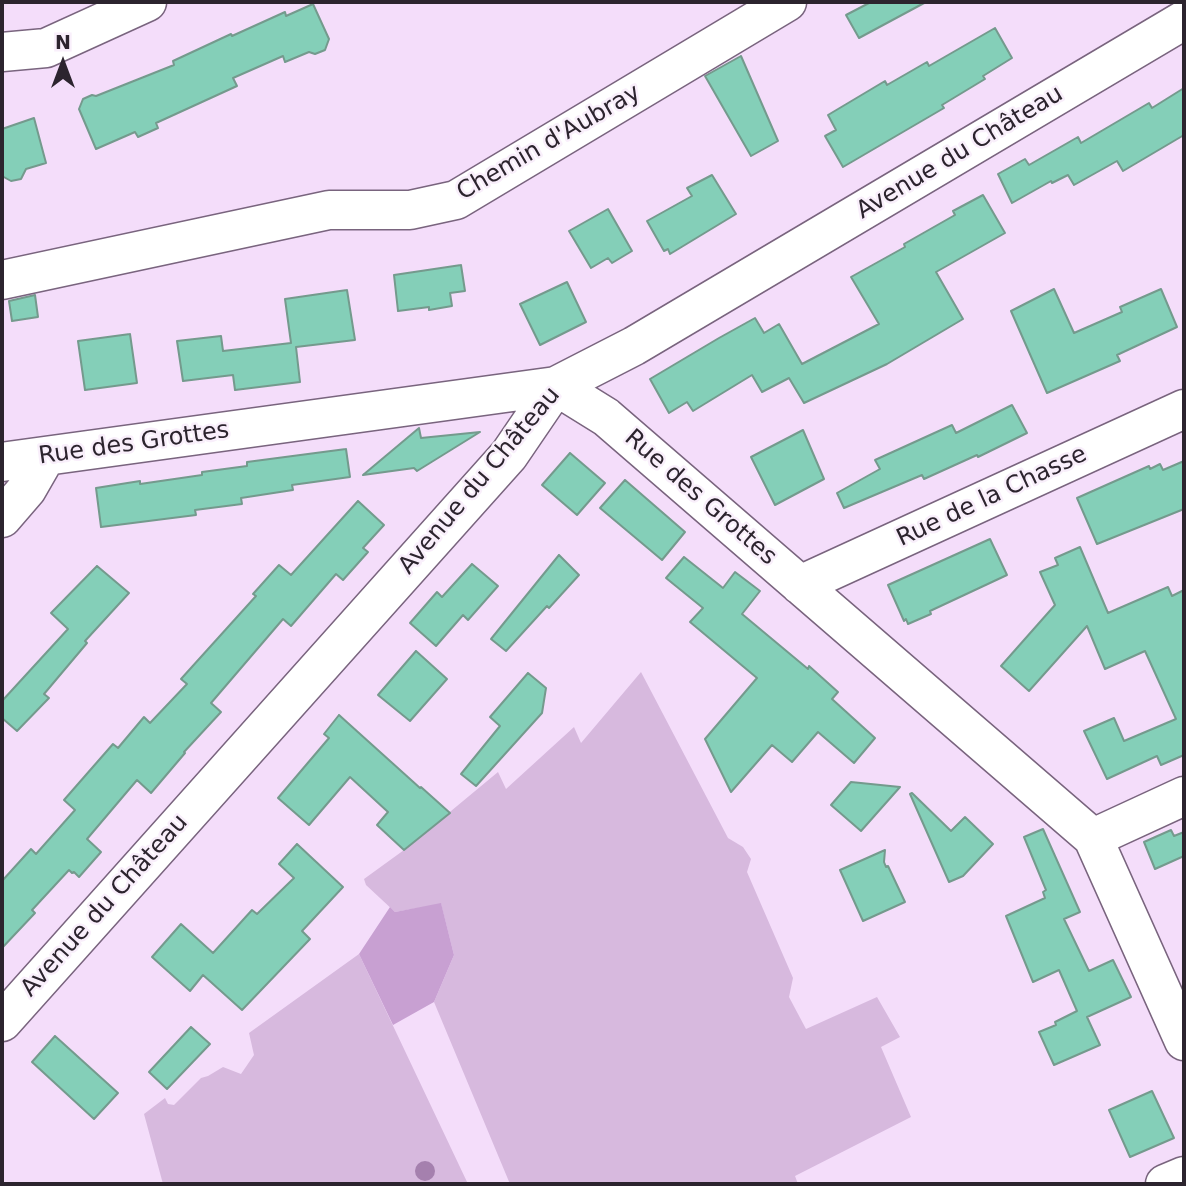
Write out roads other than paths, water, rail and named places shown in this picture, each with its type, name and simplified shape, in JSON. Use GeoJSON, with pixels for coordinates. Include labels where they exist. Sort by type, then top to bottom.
{"type":"FeatureCollection","features":[{"type":"Feature","properties":{"kind":"street"},"geometry":{"type":"LineString","coordinates":[[2,52],[46,48],[147,2]]}},
{"type":"Feature","properties":{"kind":"street","name":"Chemin d'Aubray"},"geometry":{"type":"LineString","coordinates":[[2,280],[329,210],[410,210],[456,200],[787,2]]}},
{"type":"Feature","properties":{"kind":"street","name":"Avenue du Château"},"geometry":{"type":"LineString","coordinates":[[2,1022],[509,455],[556,386],[634,346],[1184,20]]}},
{"type":"Feature","properties":{"kind":"street","name":"Rue des Grottes"},"geometry":{"type":"LineString","coordinates":[[2,462],[556,386],[606,417],[1093,838],[1184,1041]]}},
{"type":"Feature","properties":{"kind":"street","name":"Rue de la Chasse"},"geometry":{"type":"LineString","coordinates":[[800,585],[1184,409]]}},
{"type":"Feature","properties":{"kind":"street"},"geometry":{"type":"LineString","coordinates":[[2,518],[27,489],[46,456]]}},
{"type":"Feature","properties":{"kind":"street"},"geometry":{"type":"LineString","coordinates":[[1093,838],[1184,796]]}},
{"type":"Feature","properties":{"kind":"street"},"geometry":{"type":"LineString","coordinates":[[1165,1184],[1184,1176]]}}]}
